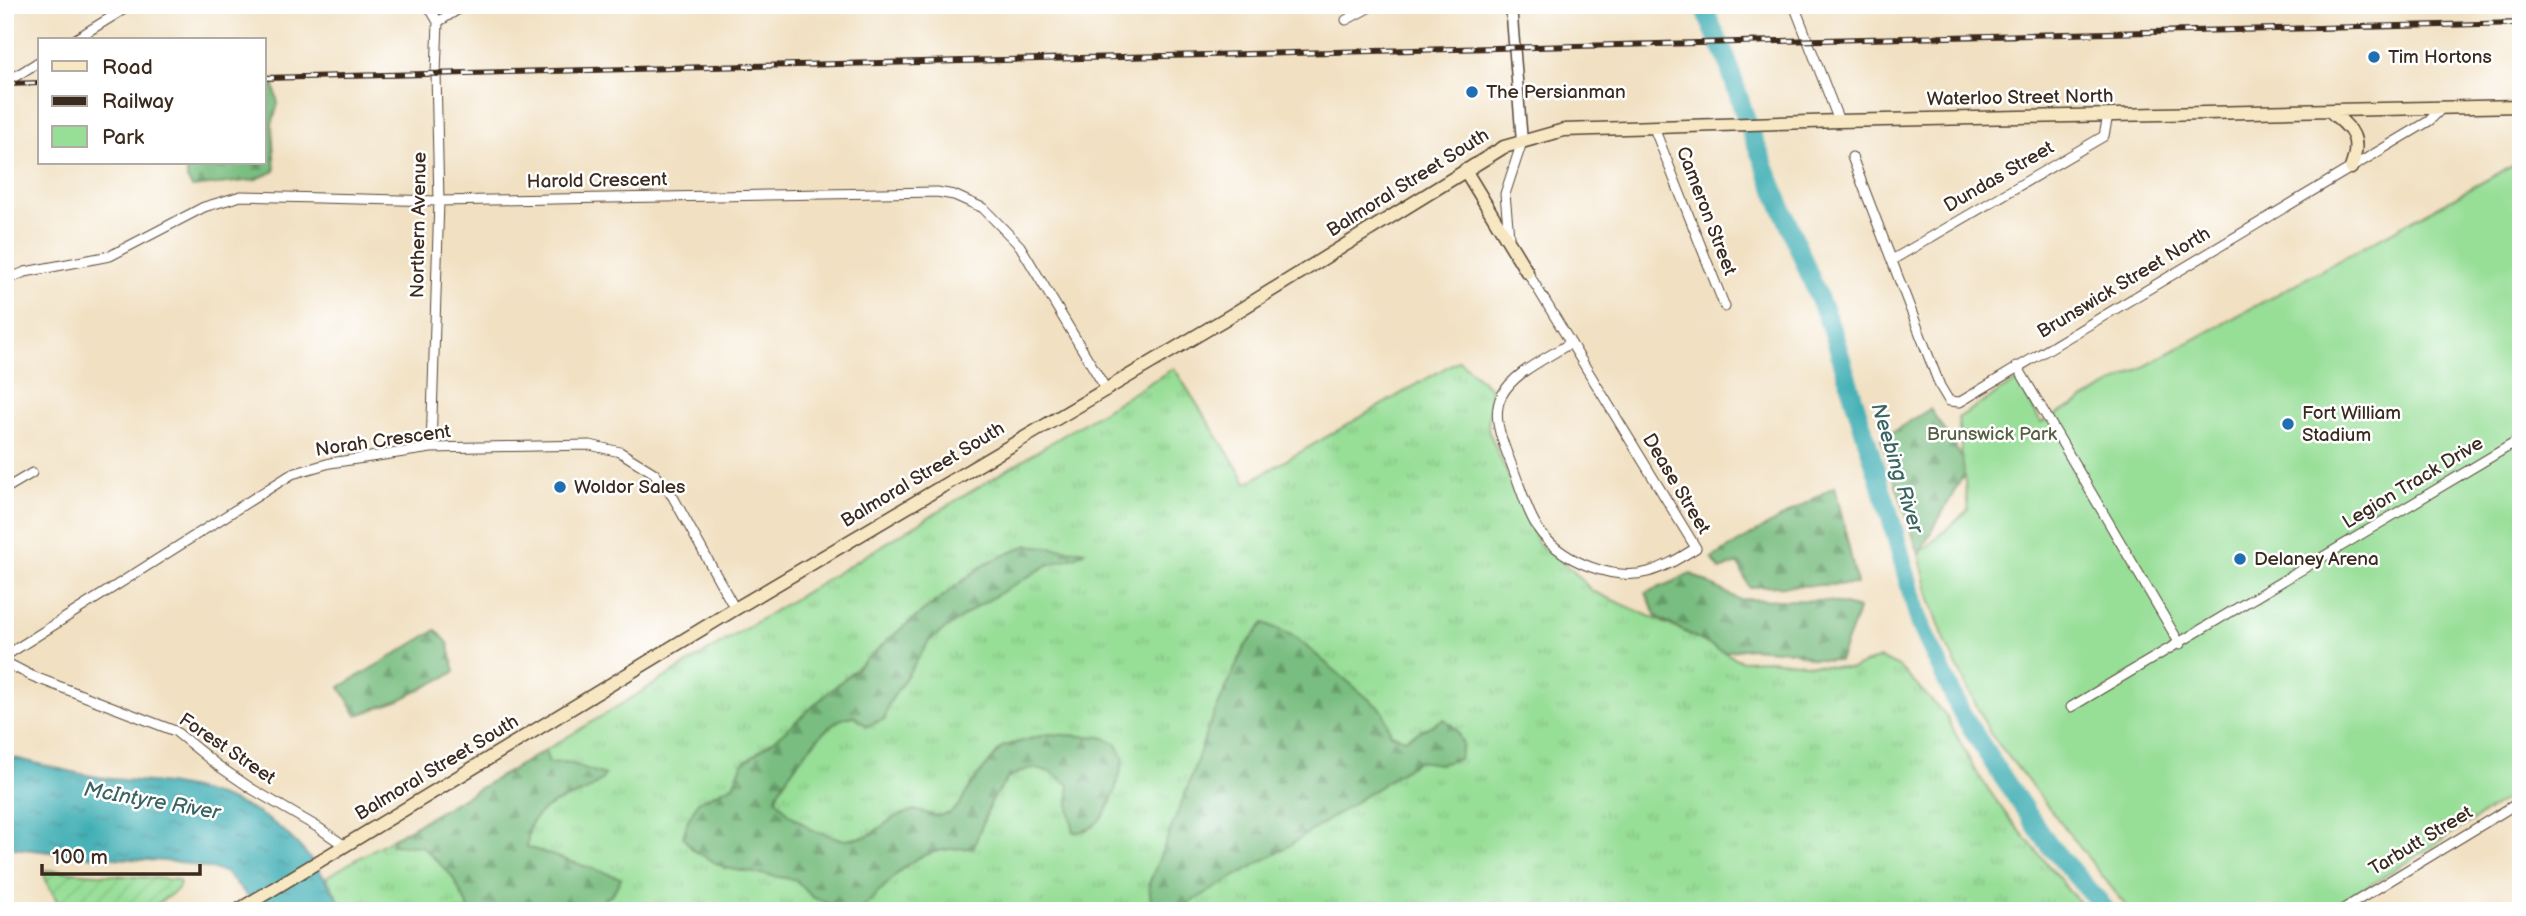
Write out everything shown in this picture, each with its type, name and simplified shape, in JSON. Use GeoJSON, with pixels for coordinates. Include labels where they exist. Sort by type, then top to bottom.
{"type":"FeatureCollection","features":[{"type":"Feature","properties":{"kind":"main road"},"geometry":{"type":"LineString","coordinates":[[2499,107],[2521,97]]}},
{"type":"Feature","properties":{"kind":"main road","name":"Waterloo Street North"},"geometry":{"type":"LineString","coordinates":[[1522,142],[1564,130],[2443,107],[2521,108]]}},
{"type":"Feature","properties":{"kind":"main road"},"geometry":{"type":"LineString","coordinates":[[2330,111],[2343,122],[2356,140],[2357,150],[2351,168]]}},
{"type":"Feature","properties":{"kind":"main road","name":"Balmoral Street South"},"geometry":{"type":"LineString","coordinates":[[239,910],[735,608],[1230,316],[1504,146],[1522,142]]}},
{"type":"Feature","properties":{"kind":"main road"},"geometry":{"type":"LineString","coordinates":[[1465,170],[1527,272]]}},
{"type":"Feature","properties":{"kind":"street"},"geometry":{"type":"LineString","coordinates":[[77,38],[131,5]]}},
{"type":"Feature","properties":{"kind":"street"},"geometry":{"type":"LineString","coordinates":[[428,5],[438,22],[465,5]]}},
{"type":"Feature","properties":{"kind":"street"},"geometry":{"type":"LineString","coordinates":[[1346,20],[1374,5]]}},
{"type":"Feature","properties":{"kind":"street"},"geometry":{"type":"LineString","coordinates":[[1511,5],[1522,142]]}},
{"type":"Feature","properties":{"kind":"street"},"geometry":{"type":"LineString","coordinates":[[1794,5],[1839,121]]}},
{"type":"Feature","properties":{"kind":"street","name":"Northern Avenue"},"geometry":{"type":"LineString","coordinates":[[431,448],[439,201],[436,73],[438,22]]}},
{"type":"Feature","properties":{"kind":"street"},"geometry":{"type":"LineString","coordinates":[[5,83],[38,62]]}},
{"type":"Feature","properties":{"kind":"street","name":"Brunswick Street North"},"geometry":{"type":"LineString","coordinates":[[1892,260],[1940,386],[1949,401],[1960,402],[2429,121],[2443,107]]}},
{"type":"Feature","properties":{"kind":"street","name":"Dundas Street"},"geometry":{"type":"LineString","coordinates":[[1892,260],[2104,136],[2108,115]]}},
{"type":"Feature","properties":{"kind":"street","name":"Cameron Street"},"geometry":{"type":"LineString","coordinates":[[1654,128],[1725,307]]}},
{"type":"Feature","properties":{"kind":"street","name":"Dease Street"},"geometry":{"type":"LineString","coordinates":[[1522,142],[1505,194],[1508,234],[1527,272],[1696,548],[1646,573],[1602,571],[1562,552],[1542,534],[1529,509],[1499,428],[1498,404],[1508,386],[1570,343]]}},
{"type":"Feature","properties":{"kind":"street"},"geometry":{"type":"LineString","coordinates":[[1852,157],[1892,260]]}},
{"type":"Feature","properties":{"kind":"street","name":"Harold Crescent"},"geometry":{"type":"LineString","coordinates":[[5,280],[25,272],[110,256],[204,208],[242,196],[439,201],[937,192],[954,195],[983,208],[1020,246],[1106,389]]}},
{"type":"Feature","properties":{"kind":"street"},"geometry":{"type":"LineString","coordinates":[[2017,366],[2180,643]]}},
{"type":"Feature","properties":{"kind":"street","name":"Legion Track Drive"},"geometry":{"type":"LineString","coordinates":[[2071,707],[2521,439]]}},
{"type":"Feature","properties":{"kind":"street","name":"Norah Crescent"},"geometry":{"type":"LineString","coordinates":[[5,656],[292,474],[330,463],[431,448],[590,445],[620,452],[637,460],[654,473],[673,497],[735,608]]}},
{"type":"Feature","properties":{"kind":"street"},"geometry":{"type":"LineString","coordinates":[[5,489],[32,473]]}},
{"type":"Feature","properties":{"kind":"street","name":"Forest Street"},"geometry":{"type":"LineString","coordinates":[[5,662],[32,676],[175,731],[240,781],[345,846]]}},
{"type":"Feature","properties":{"kind":"street","name":"Tarbutt Street"},"geometry":{"type":"LineString","coordinates":[[2340,911],[2521,801]]}},
{"type":"Feature","properties":{"kind":"green space"},"geometry":{"type":"Polygon","coordinates":[[[273,80],[278,104],[272,124],[275,171],[254,180],[192,187],[187,179],[187,164],[266,164],[266,81],[273,80]]]}},
{"type":"Feature","properties":{"kind":"green space","name":"Brunswick Park"},"geometry":{"type":"Polygon","coordinates":[[[2521,161],[2521,790],[2329,911],[2130,911],[1990,733],[1947,646],[1930,599],[1919,554],[1968,510],[1958,418],[2018,380],[2041,423],[2521,161]]]}},
{"type":"Feature","properties":{"kind":"green space"},"geometry":{"type":"Polygon","coordinates":[[[1459,360],[1491,389],[1488,430],[1538,543],[1573,571],[1592,591],[1683,631],[1741,661],[1770,660],[1851,669],[1880,658],[1899,667],[1945,714],[1975,770],[2005,813],[2086,911],[345,911],[326,877],[554,745],[1174,368],[1247,483],[1459,360]]]}},
{"type":"Feature","properties":{"kind":"green space"},"geometry":{"type":"Polygon","coordinates":[[[1930,409],[1968,467],[1919,554],[1881,439],[1930,409]]]}},
{"type":"Feature","properties":{"kind":"green space"},"geometry":{"type":"Polygon","coordinates":[[[1835,486],[1857,584],[1749,587],[1738,563],[1720,570],[1712,558],[1835,486]]]}},
{"type":"Feature","properties":{"kind":"green space"},"geometry":{"type":"Polygon","coordinates":[[[1028,545],[1084,551],[1075,557],[1048,565],[975,608],[930,640],[888,705],[885,719],[867,726],[854,716],[831,726],[794,768],[776,798],[788,813],[812,830],[845,840],[868,836],[895,817],[914,810],[937,816],[950,813],[959,805],[973,782],[1002,747],[1047,734],[1102,737],[1116,743],[1124,758],[1109,805],[1096,824],[1086,830],[1074,832],[1069,809],[1069,785],[1051,772],[1030,768],[1009,777],[992,800],[973,848],[952,849],[921,857],[898,873],[861,910],[845,911],[812,897],[796,880],[725,868],[693,850],[683,837],[688,820],[698,802],[733,785],[743,763],[778,737],[903,627],[986,563],[1028,545]]]}},
{"type":"Feature","properties":{"kind":"green space"},"geometry":{"type":"Polygon","coordinates":[[[1691,574],[1738,599],[1829,601],[1859,609],[1839,661],[1811,658],[1793,651],[1750,648],[1723,652],[1657,617],[1646,593],[1691,574]]]}},
{"type":"Feature","properties":{"kind":"green space"},"geometry":{"type":"Polygon","coordinates":[[[1264,623],[1294,636],[1383,711],[1391,734],[1405,739],[1444,719],[1455,728],[1463,744],[1459,759],[1440,764],[1418,761],[1287,847],[1175,911],[1152,911],[1149,884],[1208,728],[1245,646],[1264,623]]]}},
{"type":"Feature","properties":{"kind":"green space"},"geometry":{"type":"Polygon","coordinates":[[[436,630],[448,643],[455,672],[400,700],[357,715],[340,687],[436,630]]]}},
{"type":"Feature","properties":{"kind":"green space"},"geometry":{"type":"Polygon","coordinates":[[[545,751],[549,763],[566,762],[605,775],[590,789],[540,812],[531,824],[528,837],[527,847],[621,878],[613,893],[591,911],[470,911],[452,876],[422,846],[391,845],[394,838],[545,751]]]}},
{"type":"Feature","properties":{"kind":"green space"},"geometry":{"type":"Polygon","coordinates":[[[45,870],[178,880],[180,884],[177,890],[147,911],[63,911],[45,880],[45,870]]]}},
{"type":"Feature","properties":{"kind":"water","name":"McIntyre River"},"geometry":{"type":"Polygon","coordinates":[[[5,756],[92,776],[173,785],[231,800],[255,811],[295,841],[329,884],[345,911],[261,911],[225,872],[179,862],[5,847],[5,756]]]}},
{"type":"Feature","properties":{"kind":"waterway","name":"Neebing River"},"geometry":{"type":"LineString","coordinates":[[1702,5],[1726,57],[1747,122],[1834,335],[1888,509],[1920,624],[1961,712],[1997,769],[2049,845],[2107,911]]}},
{"type":"Feature","properties":{"kind":"railway"},"geometry":{"type":"LineString","coordinates":[[266,78],[2521,23]]}},
{"type":"Feature","properties":{"kind":"railway"},"geometry":{"type":"LineString","coordinates":[[5,84],[38,83]]}},
{"type":"Feature","properties":{"kind":"place","name":"Tim Hortons"},"geometry":{"type":"Point","coordinates":[2374,57]}},
{"type":"Feature","properties":{"kind":"place","name":"The Persianman"},"geometry":{"type":"Point","coordinates":[1472,92]}},
{"type":"Feature","properties":{"kind":"place","name":"Fort William Stadium"},"geometry":{"type":"Point","coordinates":[2288,424]}},
{"type":"Feature","properties":{"kind":"place","name":"Woldor Sales"},"geometry":{"type":"Point","coordinates":[560,487]}},
{"type":"Feature","properties":{"kind":"place","name":"Delaney Arena"},"geometry":{"type":"Point","coordinates":[2240,559]}}]}
